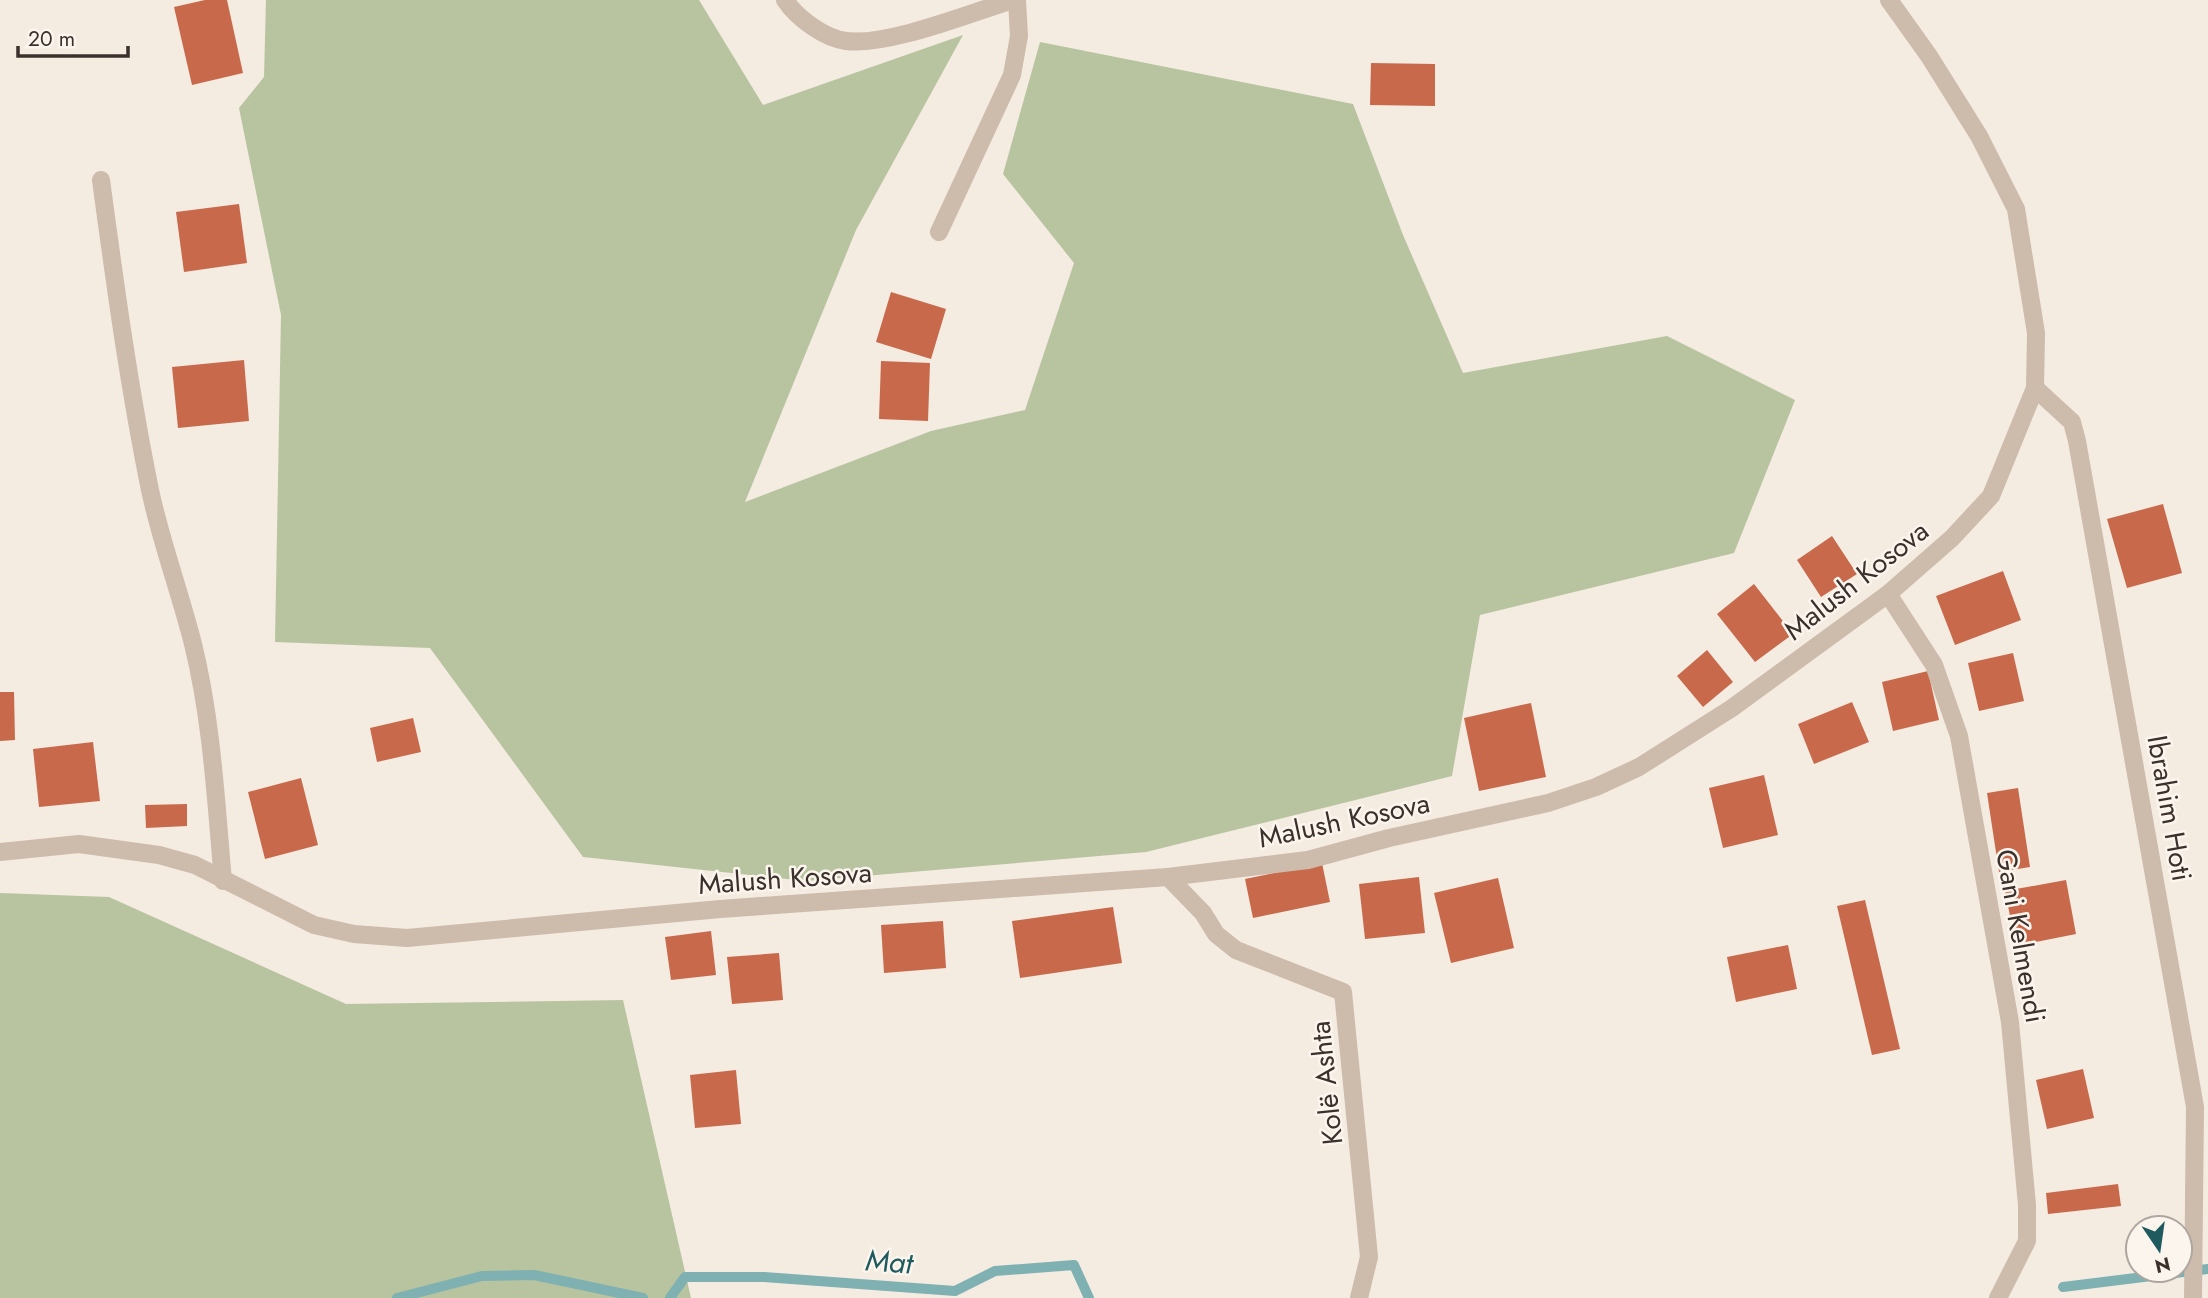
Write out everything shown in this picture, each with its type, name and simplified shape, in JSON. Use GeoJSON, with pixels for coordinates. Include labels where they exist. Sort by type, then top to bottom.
{"type":"FeatureCollection","features":[{"type":"Feature","properties":{"kind":"street"},"geometry":{"type":"LineString","coordinates":[[785,0],[814,27],[845,41],[891,36],[1015,0],[1019,36],[1012,75],[939,232]]}},
{"type":"Feature","properties":{"kind":"street","name":"Malush Kosova"},"geometry":{"type":"LineString","coordinates":[[0,852],[79,844],[159,855],[195,865],[314,925],[355,934],[407,939],[720,909],[1168,877],[1308,860],[1402,835],[1548,803],[1596,787],[1639,766],[1693,734],[1888,594],[1952,538],[1991,496],[2035,388],[2036,333],[2016,209],[1979,136],[1929,56],[1889,0]]}},
{"type":"Feature","properties":{"kind":"street"},"geometry":{"type":"LineString","coordinates":[[101,180],[118,310],[151,492],[204,693],[223,881]]}},
{"type":"Feature","properties":{"kind":"street","name":"Ibrahim Hoti"},"geometry":{"type":"LineString","coordinates":[[2035,388],[2072,422],[2110,617],[2195,1107],[2193,1298]]}},
{"type":"Feature","properties":{"kind":"street","name":"Gani Kelmendi"},"geometry":{"type":"LineString","coordinates":[[1888,594],[1934,665],[1959,736],[2010,1022],[2027,1205],[2027,1241],[1998,1298]]}},
{"type":"Feature","properties":{"kind":"street","name":"Kolë Ashta"},"geometry":{"type":"LineString","coordinates":[[1168,877],[1203,913],[1216,934],[1236,950],[1343,992],[1369,1257],[1359,1298]]}},
{"type":"Feature","properties":{"kind":"green space"},"geometry":{"type":"Polygon","coordinates":[[[266,0],[699,0],[763,105],[963,35],[856,230],[745,502],[931,431],[1025,410],[1074,263],[1003,174],[1040,42],[1353,104],[1403,235],[1463,373],[1667,336],[1795,400],[1734,553],[1480,615],[1452,776],[1146,852],[805,881],[583,857],[430,648],[275,642],[281,315],[239,108],[264,77],[266,0]]]}},
{"type":"Feature","properties":{"kind":"green space"},"geometry":{"type":"Polygon","coordinates":[[[0,893],[109,897],[346,1004],[623,1000],[691,1298],[0,1298],[0,893]]]}},
{"type":"Feature","properties":{"kind":"building"},"geometry":{"type":"Polygon","coordinates":[[[205,0],[227,0],[243,73],[192,85],[174,7],[205,0]]]}},
{"type":"Feature","properties":{"kind":"building"},"geometry":{"type":"Polygon","coordinates":[[[1371,63],[1435,64],[1435,106],[1370,105],[1371,63]]]}},
{"type":"Feature","properties":{"kind":"building"},"geometry":{"type":"Polygon","coordinates":[[[239,204],[247,263],[184,272],[176,212],[239,204]]]}},
{"type":"Feature","properties":{"kind":"building"},"geometry":{"type":"Polygon","coordinates":[[[891,292],[946,309],[931,359],[876,342],[891,292]]]}},
{"type":"Feature","properties":{"kind":"building"},"geometry":{"type":"Polygon","coordinates":[[[244,360],[249,421],[178,428],[172,367],[244,360]]]}},
{"type":"Feature","properties":{"kind":"building"},"geometry":{"type":"Polygon","coordinates":[[[881,361],[930,363],[928,421],[879,419],[881,361]]]}},
{"type":"Feature","properties":{"kind":"building"},"geometry":{"type":"Polygon","coordinates":[[[2163,504],[2182,573],[2127,588],[2107,519],[2163,504]]]}},
{"type":"Feature","properties":{"kind":"building"},"geometry":{"type":"Polygon","coordinates":[[[1832,536],[1857,574],[1821,597],[1797,560],[1832,536]]]}},
{"type":"Feature","properties":{"kind":"building"},"geometry":{"type":"Polygon","coordinates":[[[2003,571],[2021,620],[1955,645],[1936,596],[2003,571]]]}},
{"type":"Feature","properties":{"kind":"building"},"geometry":{"type":"Polygon","coordinates":[[[1754,584],[1793,634],[1755,662],[1717,614],[1754,584]]]}},
{"type":"Feature","properties":{"kind":"building"},"geometry":{"type":"Polygon","coordinates":[[[1707,650],[1733,682],[1703,707],[1677,676],[1707,650]]]}},
{"type":"Feature","properties":{"kind":"building"},"geometry":{"type":"Polygon","coordinates":[[[2013,653],[2024,701],[1979,711],[1968,663],[2013,653]]]}},
{"type":"Feature","properties":{"kind":"building"},"geometry":{"type":"Polygon","coordinates":[[[1928,671],[1939,720],[1893,731],[1882,682],[1928,671]]]}},
{"type":"Feature","properties":{"kind":"building"},"geometry":{"type":"Polygon","coordinates":[[[0,692],[14,692],[15,740],[0,741],[0,692]]]}},
{"type":"Feature","properties":{"kind":"building"},"geometry":{"type":"Polygon","coordinates":[[[1852,702],[1869,742],[1814,764],[1798,724],[1852,702]]]}},
{"type":"Feature","properties":{"kind":"building"},"geometry":{"type":"Polygon","coordinates":[[[1531,703],[1546,777],[1479,791],[1464,718],[1531,703]]]}},
{"type":"Feature","properties":{"kind":"building"},"geometry":{"type":"Polygon","coordinates":[[[413,718],[421,752],[377,762],[370,728],[413,718]]]}},
{"type":"Feature","properties":{"kind":"building"},"geometry":{"type":"Polygon","coordinates":[[[93,742],[100,801],[39,807],[33,749],[93,742]]]}},
{"type":"Feature","properties":{"kind":"building"},"geometry":{"type":"Polygon","coordinates":[[[1764,775],[1778,835],[1723,848],[1709,788],[1764,775]]]}},
{"type":"Feature","properties":{"kind":"building"},"geometry":{"type":"Polygon","coordinates":[[[301,778],[318,845],[265,859],[248,792],[301,778]]]}},
{"type":"Feature","properties":{"kind":"building"},"geometry":{"type":"Polygon","coordinates":[[[2018,788],[2030,867],[1999,872],[1987,793],[2018,788]]]}},
{"type":"Feature","properties":{"kind":"building"},"geometry":{"type":"Polygon","coordinates":[[[187,804],[187,826],[146,828],[145,805],[187,804]]]}},
{"type":"Feature","properties":{"kind":"building"},"geometry":{"type":"Polygon","coordinates":[[[1322,863],[1330,902],[1253,918],[1245,879],[1322,863]]]}},
{"type":"Feature","properties":{"kind":"building"},"geometry":{"type":"Polygon","coordinates":[[[1419,877],[1425,933],[1365,939],[1359,884],[1419,877]]]}},
{"type":"Feature","properties":{"kind":"building"},"geometry":{"type":"Polygon","coordinates":[[[1498,878],[1514,948],[1451,963],[1434,893],[1498,878]]]}},
{"type":"Feature","properties":{"kind":"building"},"geometry":{"type":"Polygon","coordinates":[[[2066,880],[2076,934],[2016,946],[2005,891],[2066,880]]]}},
{"type":"Feature","properties":{"kind":"building"},"geometry":{"type":"Polygon","coordinates":[[[1865,900],[1900,1049],[1872,1055],[1837,906],[1865,900]]]}},
{"type":"Feature","properties":{"kind":"building"},"geometry":{"type":"Polygon","coordinates":[[[1113,907],[1122,963],[1020,978],[1012,921],[1113,907]]]}},
{"type":"Feature","properties":{"kind":"building"},"geometry":{"type":"Polygon","coordinates":[[[943,921],[946,968],[884,973],[881,925],[943,921]]]}},
{"type":"Feature","properties":{"kind":"building"},"geometry":{"type":"Polygon","coordinates":[[[711,931],[716,975],[671,980],[665,937],[711,931]]]}},
{"type":"Feature","properties":{"kind":"building"},"geometry":{"type":"Polygon","coordinates":[[[1788,945],[1797,989],[1736,1002],[1727,957],[1788,945]]]}},
{"type":"Feature","properties":{"kind":"building"},"geometry":{"type":"Polygon","coordinates":[[[779,953],[783,1000],[732,1004],[727,957],[779,953]]]}},
{"type":"Feature","properties":{"kind":"building"},"geometry":{"type":"Polygon","coordinates":[[[2083,1069],[2094,1118],[2047,1129],[2036,1080],[2083,1069]]]}},
{"type":"Feature","properties":{"kind":"building"},"geometry":{"type":"Polygon","coordinates":[[[736,1070],[741,1124],[695,1128],[690,1075],[736,1070]]]}},
{"type":"Feature","properties":{"kind":"building"},"geometry":{"type":"Polygon","coordinates":[[[2118,1184],[2121,1206],[2048,1214],[2046,1193],[2118,1184]]]}},
{"type":"Feature","properties":{"kind":"waterway","name":"Mat"},"geometry":{"type":"LineString","coordinates":[[670,1298],[685,1277],[764,1277],[955,1291],[995,1271],[1074,1265],[1089,1298]]}},
{"type":"Feature","properties":{"kind":"waterway","name":"Mat"},"geometry":{"type":"LineString","coordinates":[[2063,1287],[2208,1269]]}},
{"type":"Feature","properties":{"kind":"waterway","name":"Mat"},"geometry":{"type":"LineString","coordinates":[[397,1298],[482,1276],[534,1275],[643,1298]]}}]}
